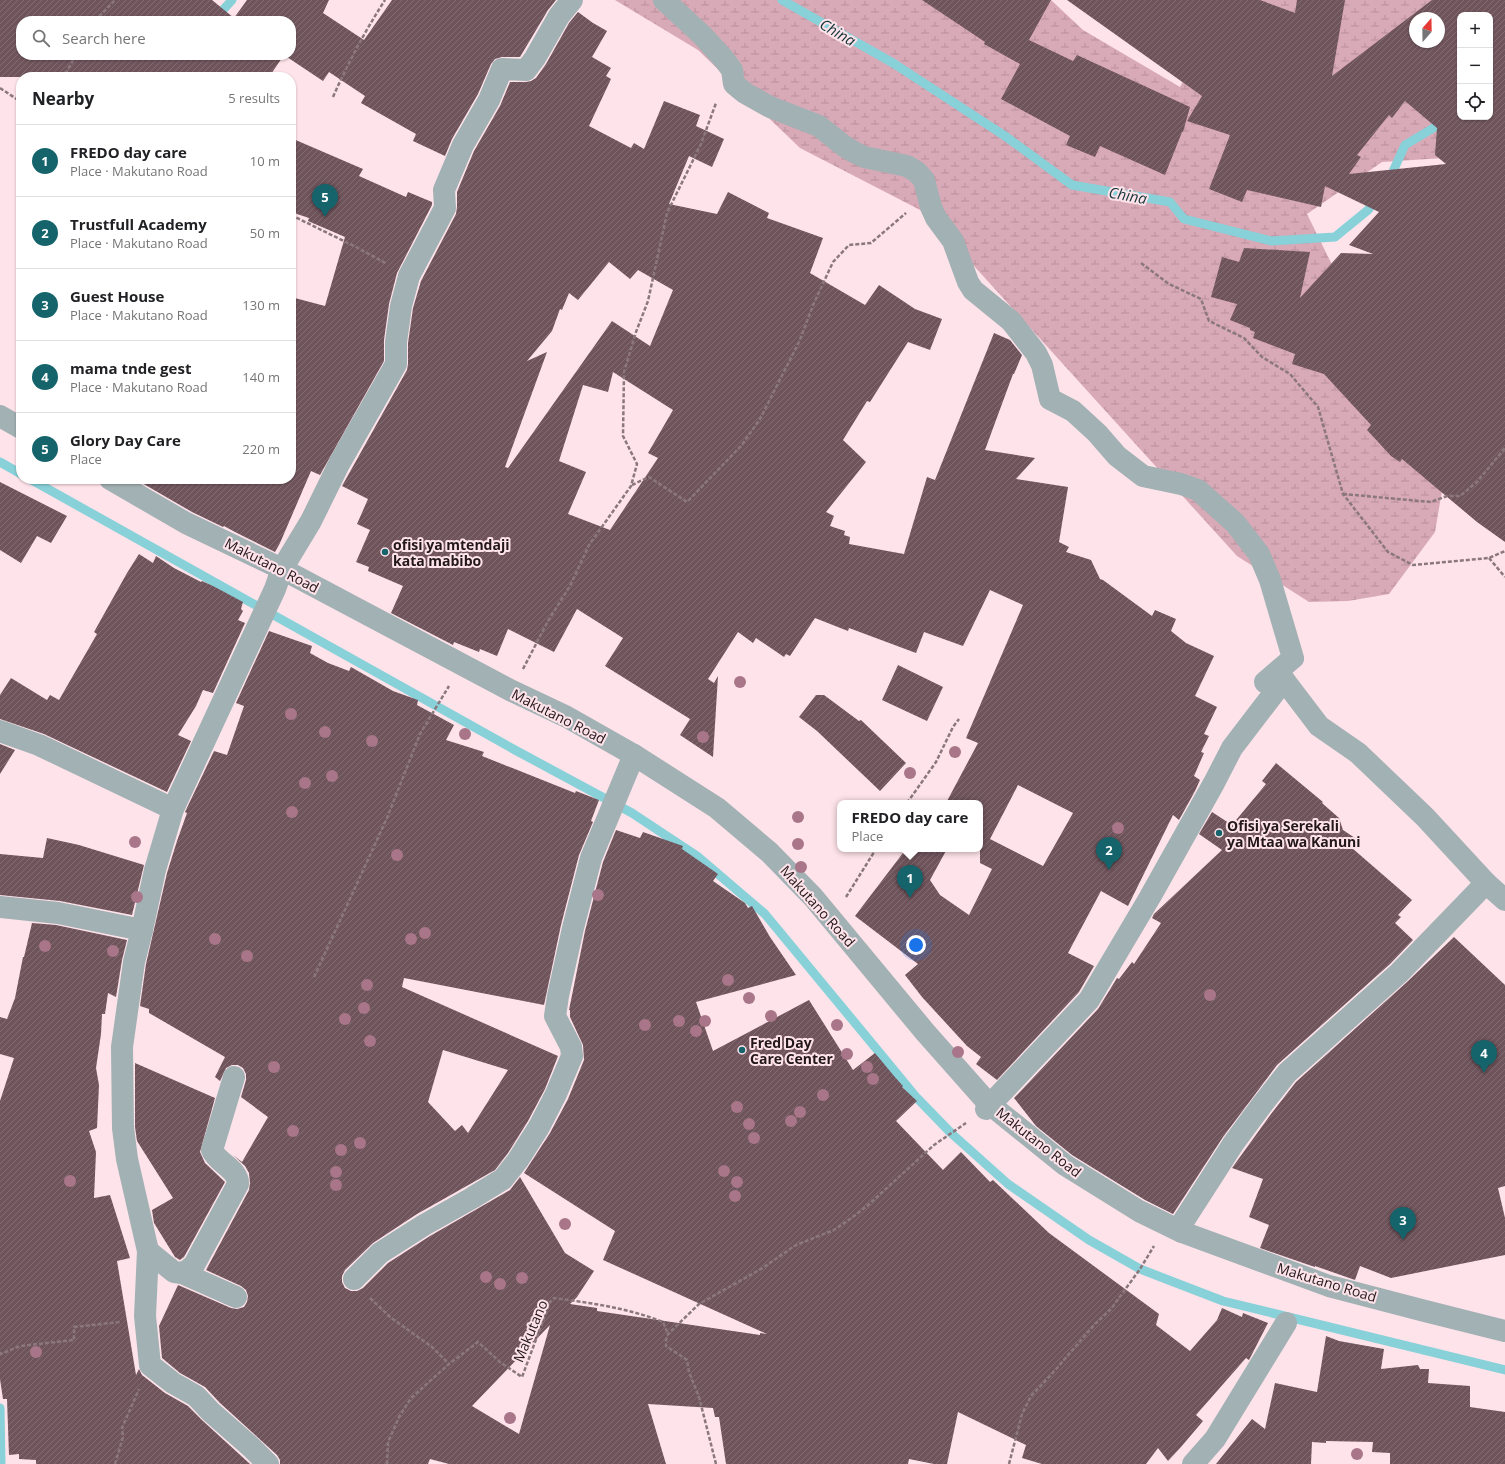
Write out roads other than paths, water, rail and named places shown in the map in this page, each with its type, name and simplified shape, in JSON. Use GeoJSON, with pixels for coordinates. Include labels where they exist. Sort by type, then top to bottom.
{"type":"FeatureCollection","features":[{"type":"Feature","properties":{"kind":"street"},"geometry":{"type":"LineString","coordinates":[[268,1464],[211,1412],[196,1396],[173,1383],[150,1365],[145,1316],[148,1251],[127,1159],[123,1128],[122,1047],[134,962],[155,870],[173,809],[272,596],[282,569],[311,521],[340,464],[396,364],[396,342],[401,306],[409,276],[445,208],[444,190],[463,145],[488,100],[502,69],[526,70],[535,58],[559,16],[572,0]]}},
{"type":"Feature","properties":{"kind":"street"},"geometry":{"type":"LineString","coordinates":[[664,0],[702,35],[723,58],[732,70],[734,84],[745,93],[770,107],[824,129],[844,146],[864,157],[907,166],[917,172],[924,180],[927,195],[936,218],[953,241],[968,282],[973,290],[1011,321],[1040,358],[1050,399],[1073,411],[1097,433],[1117,456],[1143,476],[1181,484],[1198,490],[1235,523],[1259,554],[1270,580],[1293,658],[1265,682],[1284,680]]}},
{"type":"Feature","properties":{"kind":"street"},"geometry":{"type":"LineString","coordinates":[[0,416],[16,425]]}},
{"type":"Feature","properties":{"kind":"street","name":"Makutano Road"},"geometry":{"type":"LineString","coordinates":[[119,484],[186,523],[282,569],[510,690],[567,717],[634,756],[717,808],[769,852],[813,897],[988,1107],[1065,1165],[1139,1211],[1174,1229],[1329,1286],[1425,1312],[1505,1331]]}},
{"type":"Feature","properties":{"kind":"street"},"geometry":{"type":"LineString","coordinates":[[1284,680],[1319,726],[1358,753],[1425,817],[1505,900]]}},
{"type":"Feature","properties":{"kind":"street"},"geometry":{"type":"LineString","coordinates":[[988,1107],[1089,1000],[1150,897],[1232,748],[1284,680]]}},
{"type":"Feature","properties":{"kind":"street"},"geometry":{"type":"LineString","coordinates":[[0,732],[39,745],[173,809]]}},
{"type":"Feature","properties":{"kind":"street"},"geometry":{"type":"LineString","coordinates":[[354,1279],[380,1253],[424,1225],[503,1179],[518,1160],[539,1127],[556,1094],[572,1056],[571,1047],[555,1016],[563,973],[589,866],[634,756]]}},
{"type":"Feature","properties":{"kind":"street"},"geometry":{"type":"LineString","coordinates":[[1174,1229],[1179,1228],[1205,1186],[1261,1106],[1287,1074],[1398,973],[1486,882]]}},
{"type":"Feature","properties":{"kind":"street"},"geometry":{"type":"LineString","coordinates":[[1,911],[58,913],[142,930]]}},
{"type":"Feature","properties":{"kind":"street"},"geometry":{"type":"LineString","coordinates":[[182,1273],[194,1265],[238,1184],[235,1174],[214,1155],[212,1150],[234,1077]]}},
{"type":"Feature","properties":{"kind":"street"},"geometry":{"type":"LineString","coordinates":[[148,1251],[174,1272],[182,1273],[236,1297]]}},
{"type":"Feature","properties":{"kind":"street"},"geometry":{"type":"LineString","coordinates":[[1196,1463],[1215,1439],[1286,1323]]}},
{"type":"Feature","properties":{"kind":"waterway"},"geometry":{"type":"LineString","coordinates":[[218,16],[232,0]]}},
{"type":"Feature","properties":{"kind":"waterway","name":"China"},"geometry":{"type":"LineString","coordinates":[[782,0],[893,63],[1005,136],[1072,185],[1170,202],[1184,219],[1271,241],[1335,237],[1368,210],[1377,198]]}},
{"type":"Feature","properties":{"kind":"waterway","name":"China"},"geometry":{"type":"LineString","coordinates":[[1389,180],[1405,145],[1457,114]]}},
{"type":"Feature","properties":{"kind":"waterway"},"geometry":{"type":"LineString","coordinates":[[0,462],[16,471]]}},
{"type":"Feature","properties":{"kind":"waterway"},"geometry":{"type":"LineString","coordinates":[[39,484],[515,750],[632,813],[697,856],[765,914],[917,1098],[951,1133],[1008,1184],[1089,1240],[1140,1269],[1223,1301],[1505,1370]]}},
{"type":"Feature","properties":{"kind":"waterway"},"geometry":{"type":"LineString","coordinates":[[0,1408],[1,1464]]}},
{"type":"Feature","properties":{"kind":"place","name":"Glory Day Care"},"geometry":{"type":"Point","coordinates":[325,217]}},
{"type":"Feature","properties":{"kind":"place","name":"ofisi ya mtendaji kata mabibo"},"geometry":{"type":"Point","coordinates":[385,552]}},
{"type":"Feature","properties":{"kind":"place","name":"Ofisi ya Serekali ya Mtaa wa Kanuni"},"geometry":{"type":"Point","coordinates":[1219,833]}},
{"type":"Feature","properties":{"kind":"place","name":"Trustfull Academy"},"geometry":{"type":"Point","coordinates":[1109,870]}},
{"type":"Feature","properties":{"kind":"place","name":"FREDO day care"},"geometry":{"type":"Point","coordinates":[910,898]}},
{"type":"Feature","properties":{"kind":"place","name":"Fred Day Care Center"},"geometry":{"type":"Point","coordinates":[742,1050]}},
{"type":"Feature","properties":{"kind":"place","name":"mama tnde gest"},"geometry":{"type":"Point","coordinates":[1484,1073]}},
{"type":"Feature","properties":{"kind":"place","name":"Guest House"},"geometry":{"type":"Point","coordinates":[1403,1240]}}]}
